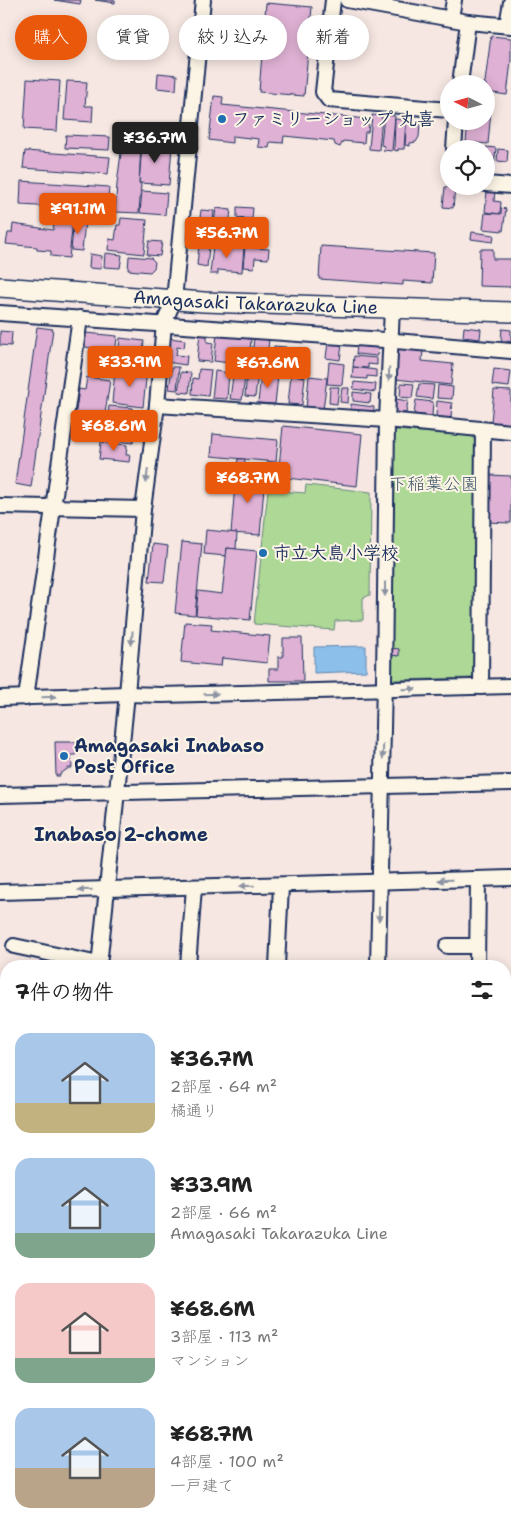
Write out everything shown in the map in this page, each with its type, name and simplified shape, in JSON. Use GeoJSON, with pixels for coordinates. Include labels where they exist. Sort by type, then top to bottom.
{"type":"FeatureCollection","features":[{"type":"Feature","properties":{"kind":"main road","name":"Amagasaki Takarazuka Line"},"geometry":{"type":"LineString","coordinates":[[0,287],[174,300],[511,312]]}},
{"type":"Feature","properties":{"kind":"street"},"geometry":{"type":"LineString","coordinates":[[100,960],[127,694],[143,509],[157,405],[164,324],[174,300],[203,0]]}},
{"type":"Feature","properties":{"kind":"street"},"geometry":{"type":"LineString","coordinates":[[334,0],[323,92],[329,100],[440,109]]}},
{"type":"Feature","properties":{"kind":"street"},"geometry":{"type":"LineString","coordinates":[[347,0],[468,22],[509,26],[511,2]]}},
{"type":"Feature","properties":{"kind":"street"},"geometry":{"type":"LineString","coordinates":[[451,18],[454,0]]}},
{"type":"Feature","properties":{"kind":"street"},"geometry":{"type":"LineString","coordinates":[[461,75],[468,22]]}},
{"type":"Feature","properties":{"kind":"street"},"geometry":{"type":"LineString","coordinates":[[495,185],[511,186]]}},
{"type":"Feature","properties":{"kind":"street"},"geometry":{"type":"LineString","coordinates":[[378,960],[387,420],[392,308]]}},
{"type":"Feature","properties":{"kind":"street"},"geometry":{"type":"LineString","coordinates":[[0,312],[390,340],[511,351]]}},
{"type":"Feature","properties":{"kind":"street"},"geometry":{"type":"LineString","coordinates":[[26,698],[80,318]]}},
{"type":"Feature","properties":{"kind":"street"},"geometry":{"type":"LineString","coordinates":[[157,405],[387,420],[511,432]]}},
{"type":"Feature","properties":{"kind":"street"},"geometry":{"type":"LineString","coordinates":[[480,686],[483,430]]}},
{"type":"Feature","properties":{"kind":"street"},"geometry":{"type":"LineString","coordinates":[[0,506],[143,509]]}},
{"type":"Feature","properties":{"kind":"street"},"geometry":{"type":"LineString","coordinates":[[0,698],[511,686]]}},
{"type":"Feature","properties":{"kind":"street"},"geometry":{"type":"LineString","coordinates":[[0,795],[511,782]]}},
{"type":"Feature","properties":{"kind":"street"},"geometry":{"type":"LineString","coordinates":[[0,892],[281,886],[511,878]]}},
{"type":"Feature","properties":{"kind":"street"},"geometry":{"type":"LineString","coordinates":[[477,960],[478,879]]}},
{"type":"Feature","properties":{"kind":"street"},"geometry":{"type":"LineString","coordinates":[[277,960],[281,886]]}},
{"type":"Feature","properties":{"kind":"street"},"geometry":{"type":"LineString","coordinates":[[188,960],[194,888]]}},
{"type":"Feature","properties":{"kind":"street"},"geometry":{"type":"LineString","coordinates":[[14,946],[77,960]]}},
{"type":"Feature","properties":{"kind":"street"},"geometry":{"type":"LineString","coordinates":[[447,946],[477,946]]}},
{"type":"Feature","properties":{"kind":"green space","name":"下稲葉公園"},"geometry":{"type":"Polygon","coordinates":[[[395,430],[472,436],[478,444],[474,675],[470,678],[394,680],[388,675],[391,433],[395,430]]]}},
{"type":"Feature","properties":{"kind":"green space"},"geometry":{"type":"Polygon","coordinates":[[[306,485],[371,492],[370,595],[363,598],[363,620],[335,621],[334,630],[254,624],[268,490],[305,493],[306,485]]]}},
{"type":"Feature","properties":{"kind":"water"},"geometry":{"type":"Polygon","coordinates":[[[366,646],[366,671],[314,673],[314,647],[366,646]]]}},
{"type":"Feature","properties":{"kind":"building"},"geometry":{"type":"Polygon","coordinates":[[[54,0],[81,0],[80,4],[54,0]]]}},
{"type":"Feature","properties":{"kind":"building"},"geometry":{"type":"Polygon","coordinates":[[[95,0],[115,0],[115,3],[95,0]]]}},
{"type":"Feature","properties":{"kind":"building"},"geometry":{"type":"Polygon","coordinates":[[[266,3],[312,7],[311,15],[297,15],[297,60],[307,60],[304,96],[259,92],[262,60],[287,60],[287,15],[265,15],[266,3]]]}},
{"type":"Feature","properties":{"kind":"building"},"geometry":{"type":"Polygon","coordinates":[[[491,36],[511,38],[511,61],[507,95],[495,93],[495,75],[486,75],[491,36]]]}},
{"type":"Feature","properties":{"kind":"building"},"geometry":{"type":"Polygon","coordinates":[[[158,73],[177,75],[176,90],[157,88],[158,73]]]}},
{"type":"Feature","properties":{"kind":"building"},"geometry":{"type":"Polygon","coordinates":[[[27,79],[60,81],[57,131],[24,129],[27,79]]]}},
{"type":"Feature","properties":{"kind":"building"},"geometry":{"type":"Polygon","coordinates":[[[67,81],[87,82],[85,106],[93,106],[92,122],[64,120],[67,81]]]}},
{"type":"Feature","properties":{"kind":"building"},"geometry":{"type":"Polygon","coordinates":[[[214,96],[223,97],[222,105],[367,119],[366,124],[369,125],[368,132],[365,132],[364,143],[343,141],[340,147],[335,145],[334,141],[284,136],[283,143],[270,142],[269,148],[258,147],[259,139],[232,136],[232,143],[209,140],[214,96]]]}},
{"type":"Feature","properties":{"kind":"building"},"geometry":{"type":"Polygon","coordinates":[[[372,115],[382,116],[379,150],[369,149],[372,115]]]}},
{"type":"Feature","properties":{"kind":"building"},"geometry":{"type":"Polygon","coordinates":[[[384,115],[395,116],[392,151],[383,150],[384,146],[381,145],[384,115]]]}},
{"type":"Feature","properties":{"kind":"building"},"geometry":{"type":"Polygon","coordinates":[[[407,116],[414,116],[414,123],[420,124],[419,137],[416,142],[410,143],[410,146],[405,145],[407,116]]]}},
{"type":"Feature","properties":{"kind":"building"},"geometry":{"type":"Polygon","coordinates":[[[395,119],[406,120],[404,149],[398,149],[398,151],[394,150],[395,119]]]}},
{"type":"Feature","properties":{"kind":"building"},"geometry":{"type":"Polygon","coordinates":[[[467,130],[489,130],[488,140],[466,140],[467,130]]]}},
{"type":"Feature","properties":{"kind":"building"},"geometry":{"type":"Polygon","coordinates":[[[66,135],[110,137],[109,150],[65,148],[66,135]]]}},
{"type":"Feature","properties":{"kind":"building"},"geometry":{"type":"Polygon","coordinates":[[[142,144],[172,146],[169,185],[139,183],[142,144]]]}},
{"type":"Feature","properties":{"kind":"building"},"geometry":{"type":"Polygon","coordinates":[[[122,145],[141,146],[139,213],[115,212],[122,145]]]}},
{"type":"Feature","properties":{"kind":"building"},"geometry":{"type":"Polygon","coordinates":[[[498,149],[508,150],[507,162],[497,161],[498,149]]]}},
{"type":"Feature","properties":{"kind":"building"},"geometry":{"type":"Polygon","coordinates":[[[25,151],[110,157],[108,174],[23,168],[25,151]]]}},
{"type":"Feature","properties":{"kind":"building"},"geometry":{"type":"Polygon","coordinates":[[[21,181],[109,187],[107,210],[20,205],[21,181]]]}},
{"type":"Feature","properties":{"kind":"building"},"geometry":{"type":"Polygon","coordinates":[[[142,191],[167,193],[165,215],[140,213],[142,191]]]}},
{"type":"Feature","properties":{"kind":"building"},"geometry":{"type":"Polygon","coordinates":[[[444,195],[454,195],[453,208],[443,207],[444,195]]]}},
{"type":"Feature","properties":{"kind":"building"},"geometry":{"type":"Polygon","coordinates":[[[487,195],[495,195],[494,201],[501,202],[500,214],[485,212],[487,195]]]}},
{"type":"Feature","properties":{"kind":"building"},"geometry":{"type":"Polygon","coordinates":[[[237,207],[253,208],[252,219],[237,218],[237,207]]]}},
{"type":"Feature","properties":{"kind":"building"},"geometry":{"type":"Polygon","coordinates":[[[216,208],[231,210],[228,234],[213,232],[216,208]]]}},
{"type":"Feature","properties":{"kind":"building"},"geometry":{"type":"Polygon","coordinates":[[[501,208],[506,209],[503,231],[483,229],[485,213],[501,214],[501,208]]]}},
{"type":"Feature","properties":{"kind":"building"},"geometry":{"type":"Polygon","coordinates":[[[201,210],[214,211],[212,235],[198,234],[201,210]]]}},
{"type":"Feature","properties":{"kind":"building"},"geometry":{"type":"Polygon","coordinates":[[[55,218],[73,220],[69,258],[51,256],[51,251],[37,250],[37,247],[6,244],[8,233],[12,233],[13,224],[53,230],[55,218]]]}},
{"type":"Feature","properties":{"kind":"building"},"geometry":{"type":"Polygon","coordinates":[[[121,218],[147,220],[144,254],[108,250],[109,239],[115,240],[117,225],[120,225],[121,218]]]}},
{"type":"Feature","properties":{"kind":"building"},"geometry":{"type":"Polygon","coordinates":[[[74,219],[85,221],[82,251],[71,250],[74,219]]]}},
{"type":"Feature","properties":{"kind":"building"},"geometry":{"type":"Polygon","coordinates":[[[237,219],[250,220],[249,241],[235,240],[237,219]]]}},
{"type":"Feature","properties":{"kind":"building"},"geometry":{"type":"Polygon","coordinates":[[[472,232],[494,235],[493,242],[471,239],[472,232]]]}},
{"type":"Feature","properties":{"kind":"building"},"geometry":{"type":"Polygon","coordinates":[[[149,241],[162,242],[160,256],[147,255],[149,241]]]}},
{"type":"Feature","properties":{"kind":"building"},"geometry":{"type":"Polygon","coordinates":[[[199,245],[209,247],[207,267],[197,265],[199,245]]]}},
{"type":"Feature","properties":{"kind":"building"},"geometry":{"type":"Polygon","coordinates":[[[213,245],[244,247],[242,272],[218,270],[218,274],[210,274],[213,245]]]}},
{"type":"Feature","properties":{"kind":"building"},"geometry":{"type":"Polygon","coordinates":[[[321,246],[434,253],[432,283],[403,281],[403,285],[319,279],[321,246]]]}},
{"type":"Feature","properties":{"kind":"building"},"geometry":{"type":"Polygon","coordinates":[[[245,247],[269,249],[268,259],[255,258],[254,268],[243,267],[245,247]]]}},
{"type":"Feature","properties":{"kind":"building"},"geometry":{"type":"Polygon","coordinates":[[[480,249],[493,249],[493,259],[511,259],[511,287],[479,286],[480,249]]]}},
{"type":"Feature","properties":{"kind":"building"},"geometry":{"type":"Polygon","coordinates":[[[105,253],[122,255],[120,268],[104,267],[105,253]]]}},
{"type":"Feature","properties":{"kind":"building"},"geometry":{"type":"Polygon","coordinates":[[[90,254],[102,256],[101,269],[89,268],[90,254]]]}},
{"type":"Feature","properties":{"kind":"building"},"geometry":{"type":"Polygon","coordinates":[[[129,256],[151,258],[155,262],[154,268],[150,272],[128,270],[129,256]]]}},
{"type":"Feature","properties":{"kind":"building"},"geometry":{"type":"Polygon","coordinates":[[[37,327],[53,329],[31,487],[15,484],[37,327]]]}},
{"type":"Feature","properties":{"kind":"building"},"geometry":{"type":"Polygon","coordinates":[[[464,327],[481,329],[480,339],[463,337],[464,327]]]}},
{"type":"Feature","properties":{"kind":"building"},"geometry":{"type":"Polygon","coordinates":[[[502,329],[511,330],[511,342],[501,340],[502,329]]]}},
{"type":"Feature","properties":{"kind":"building"},"geometry":{"type":"Polygon","coordinates":[[[0,331],[12,332],[11,346],[0,345],[0,331]]]}},
{"type":"Feature","properties":{"kind":"building"},"geometry":{"type":"Polygon","coordinates":[[[86,333],[117,336],[113,376],[96,375],[98,349],[85,347],[86,333]]]}},
{"type":"Feature","properties":{"kind":"building"},"geometry":{"type":"Polygon","coordinates":[[[200,333],[207,334],[207,342],[213,343],[211,362],[197,361],[200,333]]]}},
{"type":"Feature","properties":{"kind":"building"},"geometry":{"type":"Polygon","coordinates":[[[217,335],[251,339],[250,352],[240,351],[238,364],[214,361],[217,335]]]}},
{"type":"Feature","properties":{"kind":"building"},"geometry":{"type":"Polygon","coordinates":[[[120,338],[144,341],[142,359],[126,357],[125,367],[117,366],[120,338]]]}},
{"type":"Feature","properties":{"kind":"building"},"geometry":{"type":"Polygon","coordinates":[[[169,338],[185,340],[184,348],[177,347],[176,355],[187,356],[186,365],[166,362],[169,338]]]}},
{"type":"Feature","properties":{"kind":"building"},"geometry":{"type":"Polygon","coordinates":[[[254,338],[269,339],[266,367],[251,365],[254,338]]]}},
{"type":"Feature","properties":{"kind":"building"},"geometry":{"type":"Polygon","coordinates":[[[328,342],[342,344],[340,360],[326,358],[328,342]]]}},
{"type":"Feature","properties":{"kind":"building"},"geometry":{"type":"Polygon","coordinates":[[[274,346],[286,347],[283,371],[271,369],[274,346]]]}},
{"type":"Feature","properties":{"kind":"building"},"geometry":{"type":"Polygon","coordinates":[[[357,346],[378,348],[377,356],[356,354],[357,346]]]}},
{"type":"Feature","properties":{"kind":"building"},"geometry":{"type":"Polygon","coordinates":[[[398,348],[423,351],[422,361],[453,364],[451,385],[395,379],[398,348]]]}},
{"type":"Feature","properties":{"kind":"building"},"geometry":{"type":"Polygon","coordinates":[[[354,356],[377,358],[377,365],[368,364],[368,368],[353,367],[354,356]]]}},
{"type":"Feature","properties":{"kind":"building"},"geometry":{"type":"Polygon","coordinates":[[[329,362],[344,364],[342,385],[327,384],[329,362]]]}},
{"type":"Feature","properties":{"kind":"building"},"geometry":{"type":"Polygon","coordinates":[[[172,367],[179,367],[177,390],[169,389],[172,367]]]}},
{"type":"Feature","properties":{"kind":"building"},"geometry":{"type":"Polygon","coordinates":[[[353,367],[376,370],[376,377],[367,376],[367,379],[352,378],[353,367]]]}},
{"type":"Feature","properties":{"kind":"building"},"geometry":{"type":"Polygon","coordinates":[[[136,369],[147,370],[143,407],[112,403],[115,370],[136,372],[136,369]]]}},
{"type":"Feature","properties":{"kind":"building"},"geometry":{"type":"Polygon","coordinates":[[[199,369],[211,370],[208,396],[192,394],[193,378],[198,379],[199,369]]]}},
{"type":"Feature","properties":{"kind":"building"},"geometry":{"type":"Polygon","coordinates":[[[494,369],[511,371],[509,387],[492,385],[494,369]]]}},
{"type":"Feature","properties":{"kind":"building"},"geometry":{"type":"Polygon","coordinates":[[[215,371],[229,373],[227,399],[212,398],[215,371]]]}},
{"type":"Feature","properties":{"kind":"building"},"geometry":{"type":"Polygon","coordinates":[[[181,372],[191,373],[189,393],[178,392],[181,372]]]}},
{"type":"Feature","properties":{"kind":"building"},"geometry":{"type":"Polygon","coordinates":[[[247,373],[258,374],[255,397],[245,396],[247,373]]]}},
{"type":"Feature","properties":{"kind":"building"},"geometry":{"type":"Polygon","coordinates":[[[261,374],[278,376],[275,404],[258,403],[261,374]]]}},
{"type":"Feature","properties":{"kind":"building"},"geometry":{"type":"Polygon","coordinates":[[[291,375],[305,377],[302,405],[288,404],[291,375]]]}},
{"type":"Feature","properties":{"kind":"building"},"geometry":{"type":"Polygon","coordinates":[[[233,376],[245,377],[242,400],[230,399],[233,376]]]}},
{"type":"Feature","properties":{"kind":"building"},"geometry":{"type":"Polygon","coordinates":[[[309,376],[327,378],[323,410],[306,409],[309,376]]]}},
{"type":"Feature","properties":{"kind":"building"},"geometry":{"type":"Polygon","coordinates":[[[87,377],[110,380],[102,434],[79,431],[81,418],[75,417],[79,389],[85,390],[87,377]]]}},
{"type":"Feature","properties":{"kind":"building"},"geometry":{"type":"Polygon","coordinates":[[[354,382],[376,384],[375,392],[353,389],[354,382]]]}},
{"type":"Feature","properties":{"kind":"building"},"geometry":{"type":"Polygon","coordinates":[[[401,383],[414,384],[412,398],[400,397],[401,383]]]}},
{"type":"Feature","properties":{"kind":"building"},"geometry":{"type":"Polygon","coordinates":[[[419,384],[434,385],[432,399],[417,397],[419,384]]]}},
{"type":"Feature","properties":{"kind":"building"},"geometry":{"type":"Polygon","coordinates":[[[438,385],[453,387],[452,399],[437,398],[438,385]]]}},
{"type":"Feature","properties":{"kind":"building"},"geometry":{"type":"Polygon","coordinates":[[[330,387],[339,387],[337,404],[329,403],[330,387]]]}},
{"type":"Feature","properties":{"kind":"building"},"geometry":{"type":"Polygon","coordinates":[[[342,388],[349,388],[348,403],[340,402],[342,388]]]}},
{"type":"Feature","properties":{"kind":"building"},"geometry":{"type":"Polygon","coordinates":[[[494,390],[511,391],[511,424],[491,422],[494,390]]]}},
{"type":"Feature","properties":{"kind":"building"},"geometry":{"type":"Polygon","coordinates":[[[353,392],[371,394],[370,403],[353,401],[353,392]]]}},
{"type":"Feature","properties":{"kind":"building"},"geometry":{"type":"Polygon","coordinates":[[[396,399],[408,401],[406,413],[394,412],[396,399]]]}},
{"type":"Feature","properties":{"kind":"building"},"geometry":{"type":"Polygon","coordinates":[[[416,400],[433,402],[432,416],[414,414],[416,400]]]}},
{"type":"Feature","properties":{"kind":"building"},"geometry":{"type":"Polygon","coordinates":[[[437,401],[452,403],[451,418],[436,417],[437,401]]]}},
{"type":"Feature","properties":{"kind":"building"},"geometry":{"type":"Polygon","coordinates":[[[351,404],[374,407],[373,415],[351,412],[351,404]]]}},
{"type":"Feature","properties":{"kind":"building"},"geometry":{"type":"Polygon","coordinates":[[[109,406],[133,408],[132,419],[108,416],[109,406]]]}},
{"type":"Feature","properties":{"kind":"building"},"geometry":{"type":"Polygon","coordinates":[[[109,420],[129,422],[128,430],[108,428],[109,420]]]}},
{"type":"Feature","properties":{"kind":"building"},"geometry":{"type":"Polygon","coordinates":[[[283,426],[362,434],[357,486],[278,477],[283,426]]]}},
{"type":"Feature","properties":{"kind":"building"},"geometry":{"type":"Polygon","coordinates":[[[105,430],[134,433],[133,443],[104,440],[105,430]]]}},
{"type":"Feature","properties":{"kind":"building"},"geometry":{"type":"Polygon","coordinates":[[[213,434],[278,440],[276,462],[211,456],[213,434]]]}},
{"type":"Feature","properties":{"kind":"building"},"geometry":{"type":"Polygon","coordinates":[[[101,442],[127,445],[126,455],[130,455],[129,462],[99,459],[101,442]]]}},
{"type":"Feature","properties":{"kind":"building"},"geometry":{"type":"Polygon","coordinates":[[[238,459],[245,459],[244,473],[236,472],[238,459]]]}},
{"type":"Feature","properties":{"kind":"building"},"geometry":{"type":"Polygon","coordinates":[[[236,472],[265,475],[260,535],[231,533],[236,472]]]}},
{"type":"Feature","properties":{"kind":"building"},"geometry":{"type":"Polygon","coordinates":[[[488,475],[511,476],[511,523],[486,522],[488,475]]]}},
{"type":"Feature","properties":{"kind":"building"},"geometry":{"type":"Polygon","coordinates":[[[206,530],[237,533],[236,549],[227,548],[226,556],[204,554],[206,530]]]}},
{"type":"Feature","properties":{"kind":"building"},"geometry":{"type":"Polygon","coordinates":[[[182,542],[202,544],[195,615],[175,613],[182,542]]]}},
{"type":"Feature","properties":{"kind":"building"},"geometry":{"type":"Polygon","coordinates":[[[153,544],[168,546],[164,582],[149,581],[153,544]]]}},
{"type":"Feature","properties":{"kind":"building"},"geometry":{"type":"Polygon","coordinates":[[[227,548],[257,551],[250,620],[196,615],[198,591],[222,594],[227,548]]]}},
{"type":"Feature","properties":{"kind":"building"},"geometry":{"type":"Polygon","coordinates":[[[185,622],[212,624],[211,630],[270,636],[267,663],[222,658],[221,666],[181,662],[185,622]]]}},
{"type":"Feature","properties":{"kind":"building"},"geometry":{"type":"Polygon","coordinates":[[[283,638],[302,638],[303,681],[269,681],[269,669],[278,669],[278,657],[283,657],[283,638]]]}},
{"type":"Feature","properties":{"kind":"building"},"geometry":{"type":"Polygon","coordinates":[[[391,648],[399,649],[399,656],[391,655],[391,648]]]}},
{"type":"Feature","properties":{"kind":"building"},"geometry":{"type":"Polygon","coordinates":[[[55,742],[76,742],[76,755],[71,755],[72,768],[60,774],[60,776],[56,776],[55,742]]]}},
{"type":"Feature","properties":{"kind":"place","name":"ファミリーショップ 丸喜"},"geometry":{"type":"Point","coordinates":[222,119]}},
{"type":"Feature","properties":{"kind":"place","name":"市立大島小学校"},"geometry":{"type":"Point","coordinates":[263,553]}},
{"type":"Feature","properties":{"kind":"place","name":"Amagasaki Inabaso Post Office"},"geometry":{"type":"Point","coordinates":[64,756]}},
{"type":"Feature","properties":{"kind":"district","name":"Inabaso 2-chome"},"geometry":{"type":"Point","coordinates":[121,834]}}]}
